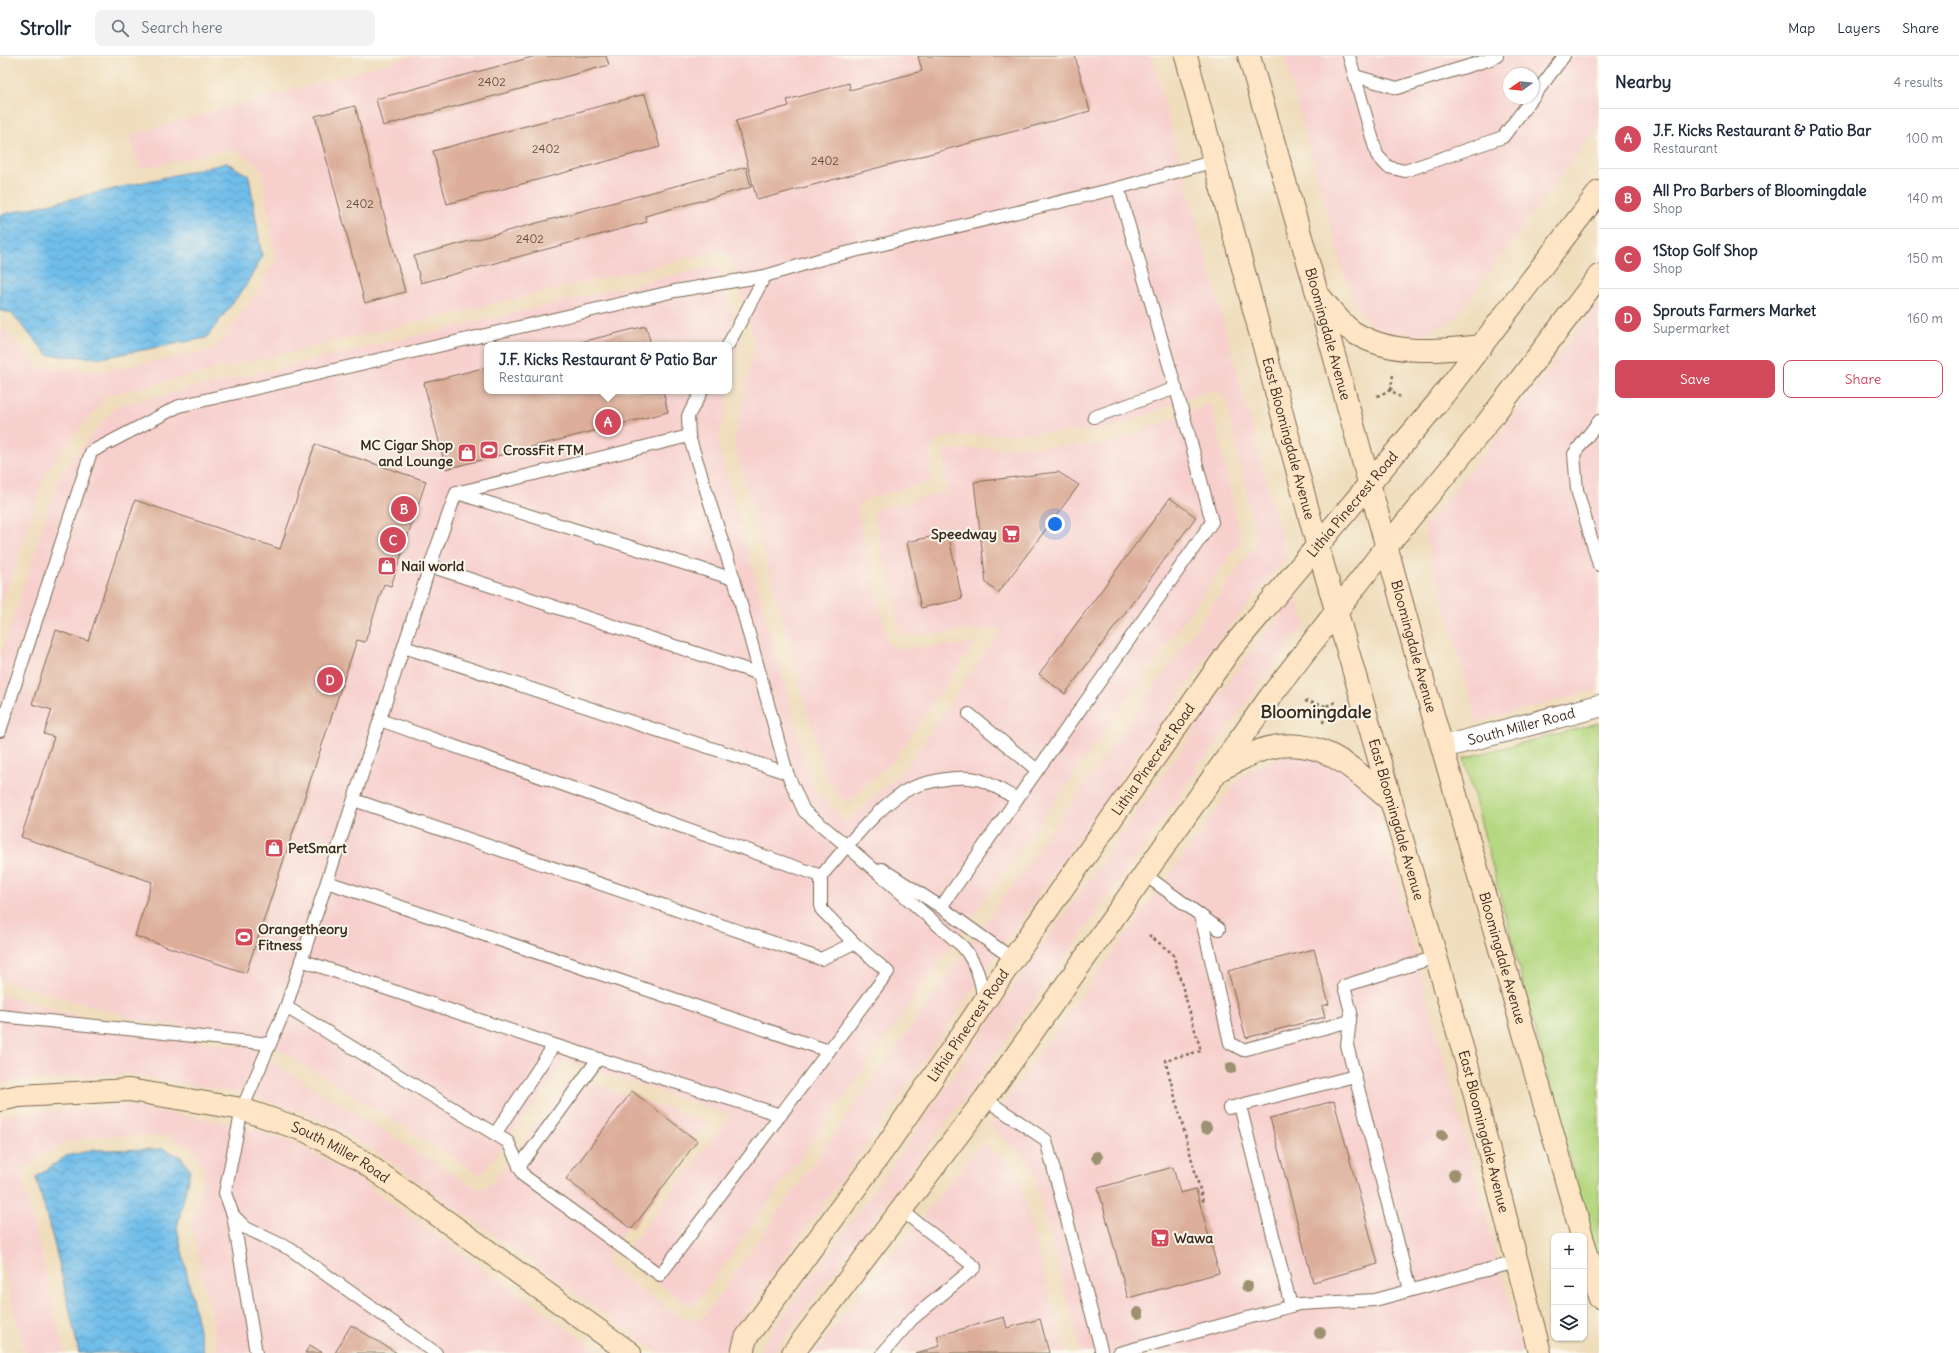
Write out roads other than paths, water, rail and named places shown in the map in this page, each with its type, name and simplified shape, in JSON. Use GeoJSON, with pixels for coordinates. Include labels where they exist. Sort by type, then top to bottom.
{"type":"FeatureCollection","features":[{"type":"Feature","properties":{"kind":"main road","name":"East Bloomingdale Avenue"},"geometry":{"type":"LineString","coordinates":[[1186,56],[1318,544],[1436,957],[1490,1153],[1516,1262],[1540,1353]]}},
{"type":"Feature","properties":{"kind":"main road","name":"Bloomingdale Avenue"},"geometry":{"type":"LineString","coordinates":[[1249,56],[1317,293],[1386,547],[1581,1233]]}},
{"type":"Feature","properties":{"kind":"main road","name":"Lithia Pinecrest Road"},"geometry":{"type":"LineString","coordinates":[[742,1353],[746,1338],[888,1142],[1013,959],[1230,650],[1438,402],[1599,192]]}},
{"type":"Feature","properties":{"kind":"main road"},"geometry":{"type":"LineString","coordinates":[[793,1353],[985,1099],[1270,697],[1386,547],[1478,435],[1599,276]]}},
{"type":"Feature","properties":{"kind":"main road"},"geometry":{"type":"LineString","coordinates":[[1317,293],[1335,316],[1352,331],[1371,341],[1398,349],[1418,350],[1482,346]]}},
{"type":"Feature","properties":{"kind":"main road"},"geometry":{"type":"LineString","coordinates":[[1218,770],[1268,748],[1292,745],[1321,749],[1348,765],[1391,801]]}},
{"type":"Feature","properties":{"kind":"main road","name":"South Miller Road"},"geometry":{"type":"LineString","coordinates":[[0,1100],[19,1096],[129,1090],[242,1109],[306,1131],[362,1161],[630,1353]]}},
{"type":"Feature","properties":{"kind":"main road"},"geometry":{"type":"LineString","coordinates":[[1587,1254],[1599,1297]]}},
{"type":"Feature","properties":{"kind":"street","name":"South Miller Road"},"geometry":{"type":"LineString","coordinates":[[1443,747],[1599,706]]}},
{"type":"Feature","properties":{"kind":"lane"},"geometry":{"type":"LineString","coordinates":[[1349,56],[1377,155],[1388,167],[1405,171],[1504,137],[1564,56]]}},
{"type":"Feature","properties":{"kind":"lane"},"geometry":{"type":"LineString","coordinates":[[1355,76],[1397,88],[1492,59],[1497,56]]}},
{"type":"Feature","properties":{"kind":"lane"},"geometry":{"type":"LineString","coordinates":[[0,731],[91,452],[179,406],[676,291],[765,276],[825,258],[1118,188],[1215,161]]}},
{"type":"Feature","properties":{"kind":"lane"},"geometry":{"type":"LineString","coordinates":[[941,907],[1212,522],[1176,388],[1118,188]]}},
{"type":"Feature","properties":{"kind":"lane"},"geometry":{"type":"LineString","coordinates":[[730,342],[765,276]]}},
{"type":"Feature","properties":{"kind":"lane"},"geometry":{"type":"LineString","coordinates":[[1094,417],[1176,388]]}},
{"type":"Feature","properties":{"kind":"lane"},"geometry":{"type":"LineString","coordinates":[[700,394],[688,416],[689,436],[734,579],[787,773],[804,811],[847,846],[963,947],[971,956],[979,972],[983,987],[983,1003]]}},
{"type":"Feature","properties":{"kind":"lane"},"geometry":{"type":"LineString","coordinates":[[1599,421],[1574,454],[1577,490],[1599,565]]}},
{"type":"Feature","properties":{"kind":"lane"},"geometry":{"type":"LineString","coordinates":[[456,493],[689,436]]}},
{"type":"Feature","properties":{"kind":"lane"},"geometry":{"type":"LineString","coordinates":[[256,1353],[233,1215],[225,1193],[242,1109],[286,1007],[430,566],[456,493]]}},
{"type":"Feature","properties":{"kind":"lane"},"geometry":{"type":"LineString","coordinates":[[456,493],[734,579]]}},
{"type":"Feature","properties":{"kind":"lane"},"geometry":{"type":"LineString","coordinates":[[430,566],[760,674]]}},
{"type":"Feature","properties":{"kind":"lane"},"geometry":{"type":"LineString","coordinates":[[404,647],[787,773]]}},
{"type":"Feature","properties":{"kind":"lane"},"geometry":{"type":"LineString","coordinates":[[969,714],[1037,770]]}},
{"type":"Feature","properties":{"kind":"lane"},"geometry":{"type":"LineString","coordinates":[[380,720],[821,876]]}},
{"type":"Feature","properties":{"kind":"lane"},"geometry":{"type":"LineString","coordinates":[[286,1007],[508,1142],[524,1176],[660,1275],[888,972],[854,943],[821,909],[821,876],[847,846],[882,810],[903,792],[938,780],[962,778],[976,779],[988,783],[1017,799]]}},
{"type":"Feature","properties":{"kind":"lane"},"geometry":{"type":"LineString","coordinates":[[354,800],[821,959],[854,943]]}},
{"type":"Feature","properties":{"kind":"lane"},"geometry":{"type":"LineString","coordinates":[[847,846],[941,907],[1013,959]]}},
{"type":"Feature","properties":{"kind":"lane"},"geometry":{"type":"LineString","coordinates":[[1144,874],[1219,929]]}},
{"type":"Feature","properties":{"kind":"lane"},"geometry":{"type":"LineString","coordinates":[[327,882],[829,1051]]}},
{"type":"Feature","properties":{"kind":"lane"},"geometry":{"type":"LineString","coordinates":[[1201,916],[1230,1043],[1243,1050],[1350,1021]]}},
{"type":"Feature","properties":{"kind":"lane"},"geometry":{"type":"LineString","coordinates":[[1410,1290],[1347,1045],[1351,1012],[1344,986],[1436,957]]}},
{"type":"Feature","properties":{"kind":"lane"},"geometry":{"type":"LineString","coordinates":[[301,960],[554,1045],[781,1115]]}},
{"type":"Feature","properties":{"kind":"lane"},"geometry":{"type":"LineString","coordinates":[[0,1016],[270,1044]]}},
{"type":"Feature","properties":{"kind":"lane"},"geometry":{"type":"LineString","coordinates":[[496,1134],[554,1045]]}},
{"type":"Feature","properties":{"kind":"lane"},"geometry":{"type":"LineString","coordinates":[[519,1167],[598,1059]]}},
{"type":"Feature","properties":{"kind":"lane"},"geometry":{"type":"LineString","coordinates":[[1291,1306],[1234,1107],[1356,1076]]}},
{"type":"Feature","properties":{"kind":"lane"},"geometry":{"type":"LineString","coordinates":[[985,1099],[1046,1140],[1102,1353]]}},
{"type":"Feature","properties":{"kind":"lane"},"geometry":{"type":"LineString","coordinates":[[883,1353],[912,1319],[975,1267],[901,1210]]}},
{"type":"Feature","properties":{"kind":"lane"},"geometry":{"type":"LineString","coordinates":[[233,1215],[246,1228],[290,1249],[436,1353]]}},
{"type":"Feature","properties":{"kind":"lane"},"geometry":{"type":"LineString","coordinates":[[1119,1353],[1291,1306],[1300,1304],[1375,1300],[1516,1262]]}},
{"type":"Feature","properties":{"kind":"water"},"geometry":{"type":"Polygon","coordinates":[[[227,163],[249,176],[262,257],[245,287],[206,338],[101,358],[48,355],[11,313],[0,311],[0,215],[227,163]]]}},
{"type":"Feature","properties":{"kind":"water"},"geometry":{"type":"Polygon","coordinates":[[[163,1149],[181,1157],[190,1170],[177,1228],[204,1353],[79,1353],[57,1254],[36,1177],[66,1156],[94,1150],[163,1149]]]}},
{"type":"Feature","properties":{"kind":"place","name":"J.F. Kicks Restaurant & Patio Bar"},"geometry":{"type":"Point","coordinates":[608,422]}},
{"type":"Feature","properties":{"kind":"place","name":"CrossFit FTM"},"geometry":{"type":"Point","coordinates":[489,450]}},
{"type":"Feature","properties":{"kind":"place","name":"MC Cigar Shop and Lounge"},"geometry":{"type":"Point","coordinates":[467,453]}},
{"type":"Feature","properties":{"kind":"place","name":"All Pro Barbers of Bloomingdale"},"geometry":{"type":"Point","coordinates":[404,509]}},
{"type":"Feature","properties":{"kind":"place","name":"Speedway"},"geometry":{"type":"Point","coordinates":[1011,534]}},
{"type":"Feature","properties":{"kind":"place","name":"1Stop Golf Shop"},"geometry":{"type":"Point","coordinates":[393,540]}},
{"type":"Feature","properties":{"kind":"place","name":"Nail world"},"geometry":{"type":"Point","coordinates":[387,566]}},
{"type":"Feature","properties":{"kind":"place","name":"Sprouts Farmers Market"},"geometry":{"type":"Point","coordinates":[330,680]}},
{"type":"Feature","properties":{"kind":"place","name":"PetSmart"},"geometry":{"type":"Point","coordinates":[274,848]}},
{"type":"Feature","properties":{"kind":"place","name":"Orangetheory Fitness"},"geometry":{"type":"Point","coordinates":[244,937]}},
{"type":"Feature","properties":{"kind":"place","name":"Wawa"},"geometry":{"type":"Point","coordinates":[1160,1238]}},
{"type":"Feature","properties":{"kind":"district","name":"Bloomingdale"},"geometry":{"type":"Point","coordinates":[1316,712]}}]}
